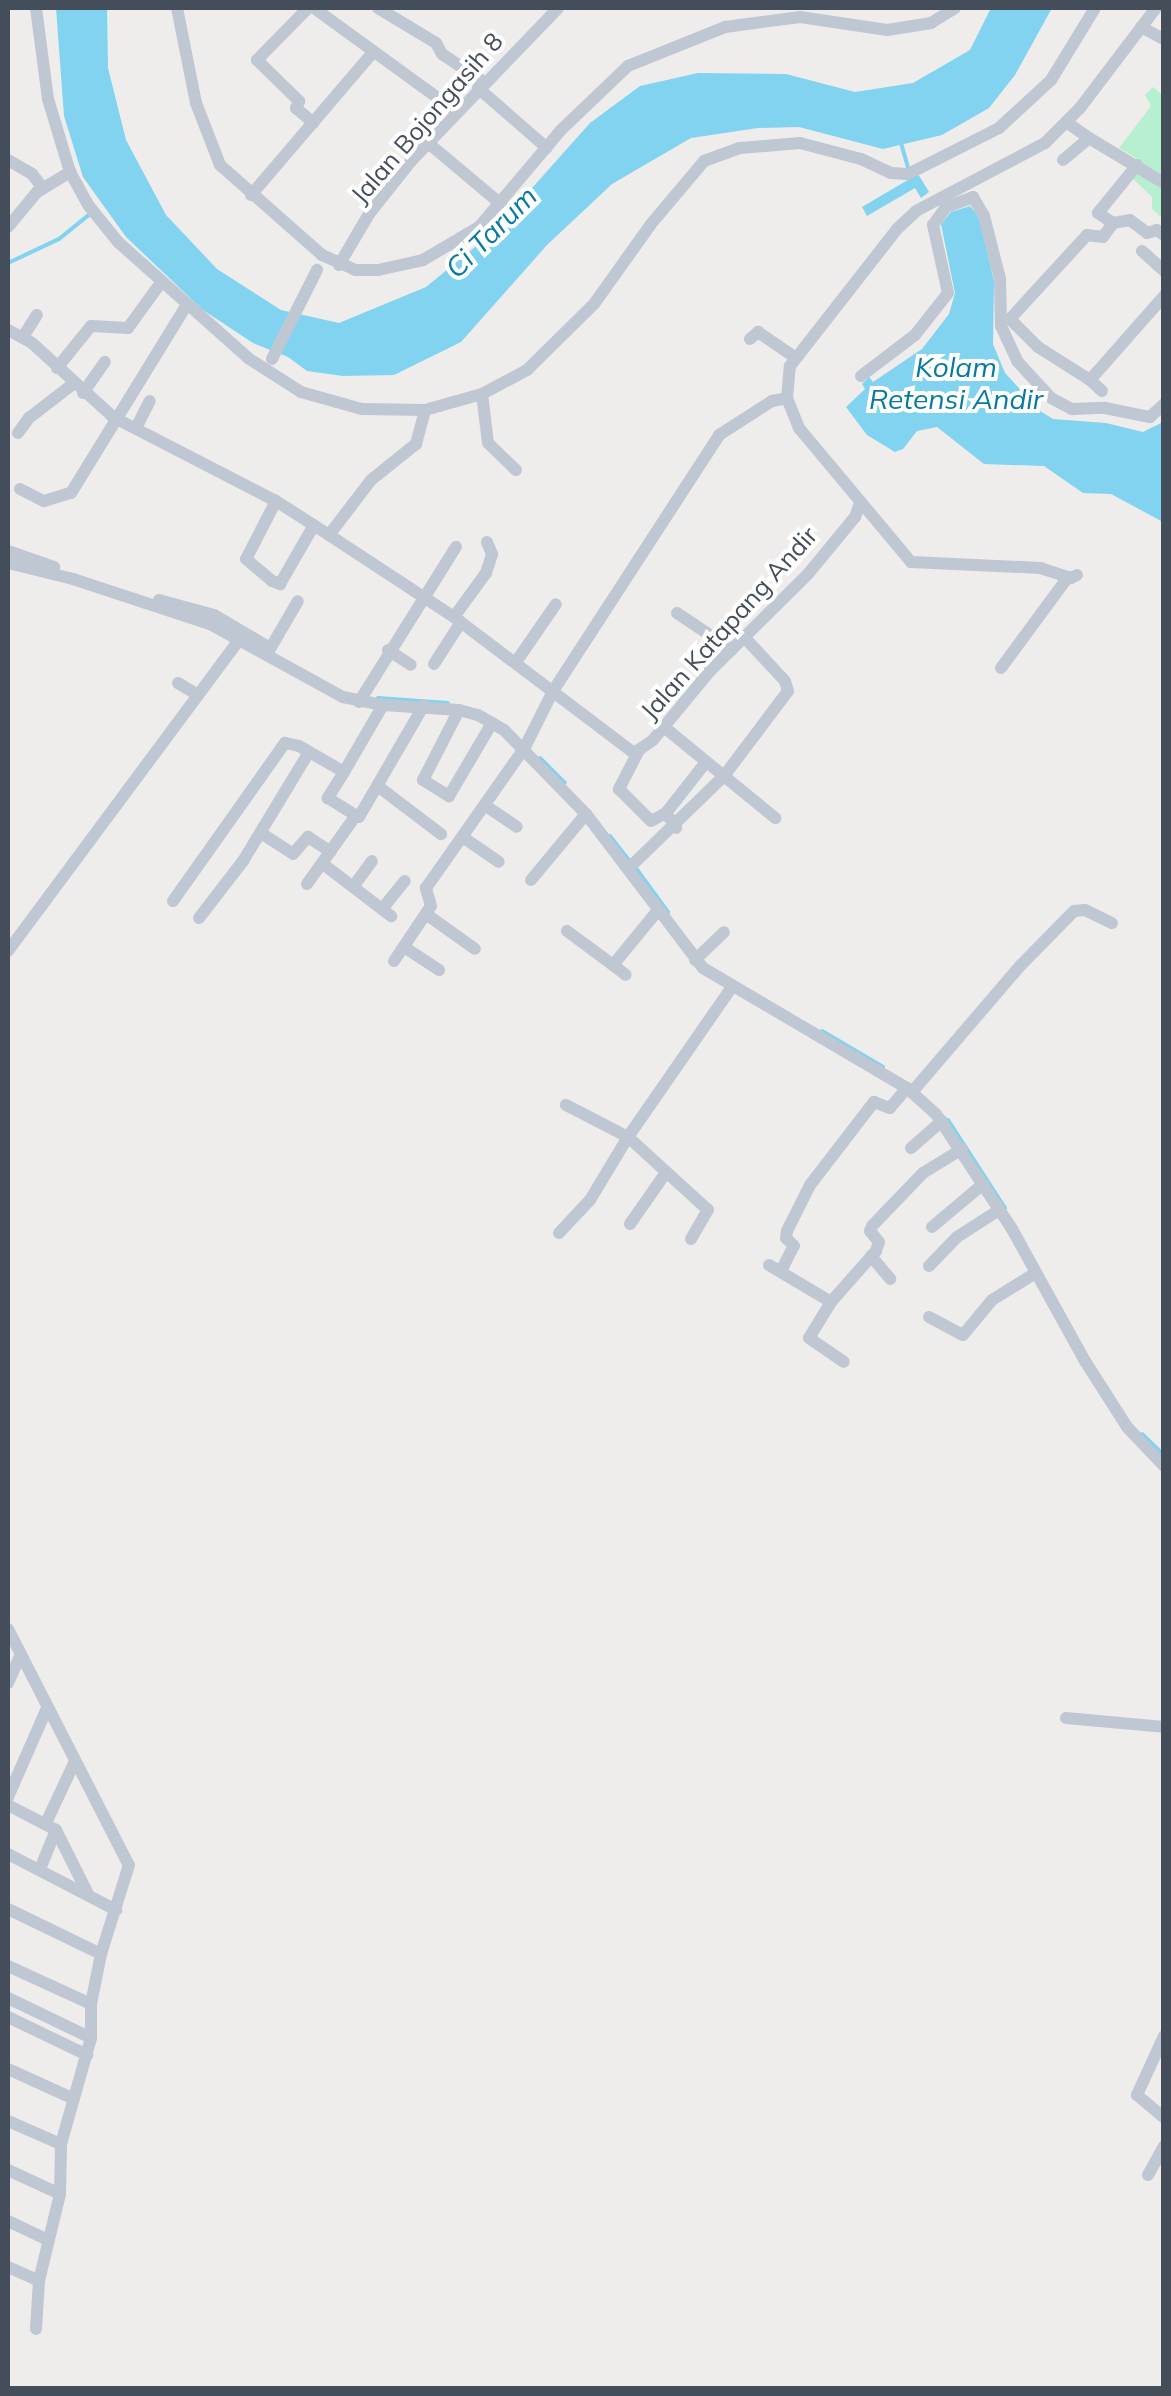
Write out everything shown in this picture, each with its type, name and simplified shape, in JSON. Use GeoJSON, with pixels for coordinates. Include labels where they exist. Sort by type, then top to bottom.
{"type":"FeatureCollection","features":[{"type":"Feature","properties":{"kind":"street"},"geometry":{"type":"LineString","coordinates":[[36,8],[48,99],[70,172],[92,210],[160,284],[248,358],[302,392],[347,406],[425,410],[482,394],[527,370],[590,308],[651,224],[704,161],[740,148],[800,144],[861,159],[891,173],[908,174],[998,128],[1051,80],[1095,8]]}},
{"type":"Feature","properties":{"kind":"street"},"geometry":{"type":"LineString","coordinates":[[176,8],[210,145],[220,165],[309,244],[341,266]]}},
{"type":"Feature","properties":{"kind":"street"},"geometry":{"type":"LineString","coordinates":[[313,124],[298,112],[299,101],[258,60],[311,8],[456,111]]}},
{"type":"Feature","properties":{"kind":"street"},"geometry":{"type":"LineString","coordinates":[[378,8],[436,43],[442,54],[548,148]]}},
{"type":"Feature","properties":{"kind":"street","name":"Jalan Bojongasih 8"},"geometry":{"type":"LineString","coordinates":[[341,266],[369,214],[428,142],[558,8]]}},
{"type":"Feature","properties":{"kind":"street"},"geometry":{"type":"LineString","coordinates":[[317,270],[341,266],[378,270],[424,260],[479,226],[628,66],[725,27],[796,12],[887,30],[932,23],[955,8]]}},
{"type":"Feature","properties":{"kind":"street"},"geometry":{"type":"LineString","coordinates":[[1002,668],[1072,576],[1041,568],[914,564],[810,443],[787,398],[790,366],[871,260],[916,211],[1045,143],[1156,8]]}},
{"type":"Feature","properties":{"kind":"street"},"geometry":{"type":"LineString","coordinates":[[1142,27],[1164,39]]}},
{"type":"Feature","properties":{"kind":"street"},"geometry":{"type":"LineString","coordinates":[[252,195],[374,52]]}},
{"type":"Feature","properties":{"kind":"street"},"geometry":{"type":"LineString","coordinates":[[1066,122],[1164,183]]}},
{"type":"Feature","properties":{"kind":"street"},"geometry":{"type":"LineString","coordinates":[[1063,160],[1088,138]]}},
{"type":"Feature","properties":{"kind":"street"},"geometry":{"type":"LineString","coordinates":[[428,142],[500,204]]}},
{"type":"Feature","properties":{"kind":"street"},"geometry":{"type":"LineString","coordinates":[[8,160],[32,174],[43,188]]}},
{"type":"Feature","properties":{"kind":"street"},"geometry":{"type":"LineString","coordinates":[[1113,223],[1098,213],[1099,208],[1136,165]]}},
{"type":"Feature","properties":{"kind":"street"},"geometry":{"type":"LineString","coordinates":[[8,227],[43,188],[70,172]]}},
{"type":"Feature","properties":{"kind":"street"},"geometry":{"type":"LineString","coordinates":[[861,376],[914,335],[948,293],[933,225],[946,207],[974,198],[984,216],[1000,280],[1001,326],[1016,361],[1051,398],[1072,409],[1105,408],[1150,417],[1164,404]]}},
{"type":"Feature","properties":{"kind":"street"},"geometry":{"type":"LineString","coordinates":[[1102,391],[1038,347],[1010,319],[1088,235],[1102,237],[1113,223],[1130,220],[1146,233],[1157,230],[1164,236]]}},
{"type":"Feature","properties":{"kind":"street"},"geometry":{"type":"LineString","coordinates":[[272,359],[317,270],[309,244]]}},
{"type":"Feature","properties":{"kind":"street"},"geometry":{"type":"LineString","coordinates":[[1142,251],[1164,271]]}},
{"type":"Feature","properties":{"kind":"street"},"geometry":{"type":"LineString","coordinates":[[57,368],[90,326],[128,328],[160,284]]}},
{"type":"Feature","properties":{"kind":"street"},"geometry":{"type":"LineString","coordinates":[[1090,380],[1164,296]]}},
{"type":"Feature","properties":{"kind":"street"},"geometry":{"type":"LineString","coordinates":[[20,489],[44,500],[71,493],[113,417],[186,306]]}},
{"type":"Feature","properties":{"kind":"street"},"geometry":{"type":"LineString","coordinates":[[22,338],[37,314]]}},
{"type":"Feature","properties":{"kind":"street","name":"Jalan Katapang Andir"},"geometry":{"type":"LineString","coordinates":[[8,330],[113,417],[276,501],[330,535],[516,662],[624,748],[638,752],[808,574],[854,517],[860,503]]}},
{"type":"Feature","properties":{"kind":"street"},"geometry":{"type":"LineString","coordinates":[[750,339],[756,332],[796,358]]}},
{"type":"Feature","properties":{"kind":"street"},"geometry":{"type":"LineString","coordinates":[[248,358],[272,359]]}},
{"type":"Feature","properties":{"kind":"street"},"geometry":{"type":"LineString","coordinates":[[272,359],[284,381]]}},
{"type":"Feature","properties":{"kind":"street"},"geometry":{"type":"LineString","coordinates":[[18,433],[29,418],[78,389],[105,362]]}},
{"type":"Feature","properties":{"kind":"street"},"geometry":{"type":"LineString","coordinates":[[482,394],[488,443],[516,470]]}},
{"type":"Feature","properties":{"kind":"street"},"geometry":{"type":"LineString","coordinates":[[394,961],[432,904],[426,888],[526,745],[553,691],[719,435],[772,402],[787,398]]}},
{"type":"Feature","properties":{"kind":"street"},"geometry":{"type":"LineString","coordinates":[[137,426],[150,401]]}},
{"type":"Feature","properties":{"kind":"street"},"geometry":{"type":"LineString","coordinates":[[330,535],[370,480],[416,444],[425,410]]}},
{"type":"Feature","properties":{"kind":"street"},"geometry":{"type":"LineString","coordinates":[[276,501],[246,559],[272,581],[280,584],[314,526]]}},
{"type":"Feature","properties":{"kind":"street"},"geometry":{"type":"LineString","coordinates":[[434,664],[486,573],[492,554],[487,542]]}},
{"type":"Feature","properties":{"kind":"street"},"geometry":{"type":"LineString","coordinates":[[361,698],[456,547]]}},
{"type":"Feature","properties":{"kind":"street"},"geometry":{"type":"LineString","coordinates":[[8,551],[214,616],[300,677],[383,706],[424,705],[459,710],[492,722],[526,745],[632,866],[659,909],[698,957],[732,987],[912,1089],[942,1122],[962,1149],[1127,1427],[1160,1453]]}},
{"type":"Feature","properties":{"kind":"street"},"geometry":{"type":"LineString","coordinates":[[8,563],[73,579],[210,624],[268,652]]}},
{"type":"Feature","properties":{"kind":"street"},"geometry":{"type":"LineString","coordinates":[[268,652],[298,600]]}},
{"type":"Feature","properties":{"kind":"street"},"geometry":{"type":"LineString","coordinates":[[516,662],[556,604]]}},
{"type":"Feature","properties":{"kind":"street"},"geometry":{"type":"LineString","coordinates":[[677,613],[732,650]]}},
{"type":"Feature","properties":{"kind":"street"},"geometry":{"type":"LineString","coordinates":[[632,866],[676,828],[724,776],[788,691],[785,681],[745,638]]}},
{"type":"Feature","properties":{"kind":"street"},"geometry":{"type":"LineString","coordinates":[[8,951],[239,640]]}},
{"type":"Feature","properties":{"kind":"street"},"geometry":{"type":"LineString","coordinates":[[388,650],[411,665]]}},
{"type":"Feature","properties":{"kind":"street"},"geometry":{"type":"LineString","coordinates":[[178,683],[198,696]]}},
{"type":"Feature","properties":{"kind":"street"},"geometry":{"type":"LineString","coordinates":[[307,884],[380,787],[424,705]]}},
{"type":"Feature","properties":{"kind":"street"},"geometry":{"type":"LineString","coordinates":[[354,818],[328,798],[383,706]]}},
{"type":"Feature","properties":{"kind":"street"},"geometry":{"type":"LineString","coordinates":[[459,710],[423,780],[449,796],[492,722]]}},
{"type":"Feature","properties":{"kind":"street"},"geometry":{"type":"LineString","coordinates":[[664,727],[775,818]]}},
{"type":"Feature","properties":{"kind":"street"},"geometry":{"type":"LineString","coordinates":[[173,901],[282,746],[290,742],[344,772]]}},
{"type":"Feature","properties":{"kind":"street"},"geometry":{"type":"LineString","coordinates":[[200,918],[261,834],[309,752]]}},
{"type":"Feature","properties":{"kind":"street"},"geometry":{"type":"LineString","coordinates":[[638,752],[617,786],[652,821],[666,813],[706,762]]}},
{"type":"Feature","properties":{"kind":"street"},"geometry":{"type":"LineString","coordinates":[[380,787],[441,834]]}},
{"type":"Feature","properties":{"kind":"street"},"geometry":{"type":"LineString","coordinates":[[486,806],[517,827]]}},
{"type":"Feature","properties":{"kind":"street"},"geometry":{"type":"LineString","coordinates":[[666,813],[676,828]]}},
{"type":"Feature","properties":{"kind":"street"},"geometry":{"type":"LineString","coordinates":[[531,880],[586,814]]}},
{"type":"Feature","properties":{"kind":"street"},"geometry":{"type":"LineString","coordinates":[[261,834],[293,854],[308,836],[353,887],[387,913],[405,881]]}},
{"type":"Feature","properties":{"kind":"street"},"geometry":{"type":"LineString","coordinates":[[464,838],[499,862]]}},
{"type":"Feature","properties":{"kind":"street"},"geometry":{"type":"LineString","coordinates":[[353,887],[372,861]]}},
{"type":"Feature","properties":{"kind":"street"},"geometry":{"type":"LineString","coordinates":[[613,965],[659,909]]}},
{"type":"Feature","properties":{"kind":"street"},"geometry":{"type":"LineString","coordinates":[[831,1302],[775,1268],[794,1246],[786,1238],[787,1230],[810,1185],[868,1108],[878,1101],[890,1108],[912,1089],[1074,911],[1084,910],[1112,923]]}},
{"type":"Feature","properties":{"kind":"street"},"geometry":{"type":"LineString","coordinates":[[426,914],[475,949]]}},
{"type":"Feature","properties":{"kind":"street"},"geometry":{"type":"LineString","coordinates":[[567,931],[626,975]]}},
{"type":"Feature","properties":{"kind":"street"},"geometry":{"type":"LineString","coordinates":[[698,957],[724,932]]}},
{"type":"Feature","properties":{"kind":"street"},"geometry":{"type":"LineString","coordinates":[[404,946],[439,970]]}},
{"type":"Feature","properties":{"kind":"street"},"geometry":{"type":"LineString","coordinates":[[560,1233],[590,1200],[628,1137],[732,987]]}},
{"type":"Feature","properties":{"kind":"street"},"geometry":{"type":"LineString","coordinates":[[566,1105],[628,1137],[708,1210],[692,1239]]}},
{"type":"Feature","properties":{"kind":"street"},"geometry":{"type":"LineString","coordinates":[[911,1148],[942,1122]]}},
{"type":"Feature","properties":{"kind":"street"},"geometry":{"type":"LineString","coordinates":[[844,1362],[808,1338],[879,1242],[870,1231],[872,1226],[923,1173],[962,1149]]}},
{"type":"Feature","properties":{"kind":"street"},"geometry":{"type":"LineString","coordinates":[[630,1224],[666,1174]]}},
{"type":"Feature","properties":{"kind":"street"},"geometry":{"type":"LineString","coordinates":[[932,1227],[983,1184]]}},
{"type":"Feature","properties":{"kind":"street"},"geometry":{"type":"LineString","coordinates":[[929,1266],[957,1238],[998,1210]]}},
{"type":"Feature","properties":{"kind":"street"},"geometry":{"type":"LineString","coordinates":[[871,1256],[890,1279]]}},
{"type":"Feature","properties":{"kind":"street"},"geometry":{"type":"LineString","coordinates":[[929,1316],[963,1335],[992,1300],[1034,1274]]}},
{"type":"Feature","properties":{"kind":"street"},"geometry":{"type":"LineString","coordinates":[[8,1629],[128,1863],[101,1954],[91,2004],[91,2038],[61,2144],[60,2194],[39,2281],[36,2329]]}},
{"type":"Feature","properties":{"kind":"street"},"geometry":{"type":"LineString","coordinates":[[8,1683],[20,1656]]}},
{"type":"Feature","properties":{"kind":"street"},"geometry":{"type":"LineString","coordinates":[[8,1797],[48,1708]]}},
{"type":"Feature","properties":{"kind":"street"},"geometry":{"type":"LineString","coordinates":[[1066,1718],[1164,1727]]}},
{"type":"Feature","properties":{"kind":"street"},"geometry":{"type":"LineString","coordinates":[[40,1869],[75,1761]]}},
{"type":"Feature","properties":{"kind":"street"},"geometry":{"type":"LineString","coordinates":[[8,1805],[51,1827],[88,1894]]}},
{"type":"Feature","properties":{"kind":"street"},"geometry":{"type":"LineString","coordinates":[[8,1854],[116,1910]]}},
{"type":"Feature","properties":{"kind":"street"},"geometry":{"type":"LineString","coordinates":[[8,1909],[101,1954]]}},
{"type":"Feature","properties":{"kind":"street"},"geometry":{"type":"LineString","coordinates":[[8,1966],[91,2004]]}},
{"type":"Feature","properties":{"kind":"street"},"geometry":{"type":"LineString","coordinates":[[8,1998],[91,2038]]}},
{"type":"Feature","properties":{"kind":"street"},"geometry":{"type":"LineString","coordinates":[[8,2017],[87,2056]]}},
{"type":"Feature","properties":{"kind":"street"},"geometry":{"type":"LineString","coordinates":[[1164,2036],[1137,2094],[1164,2118]]}},
{"type":"Feature","properties":{"kind":"street"},"geometry":{"type":"LineString","coordinates":[[8,2069],[74,2099]]}},
{"type":"Feature","properties":{"kind":"street"},"geometry":{"type":"LineString","coordinates":[[8,2122],[61,2144]]}},
{"type":"Feature","properties":{"kind":"street"},"geometry":{"type":"LineString","coordinates":[[1148,2175],[1164,2146]]}},
{"type":"Feature","properties":{"kind":"street"},"geometry":{"type":"LineString","coordinates":[[8,2170],[60,2194]]}},
{"type":"Feature","properties":{"kind":"street"},"geometry":{"type":"LineString","coordinates":[[8,2221],[48,2240]]}},
{"type":"Feature","properties":{"kind":"street"},"geometry":{"type":"LineString","coordinates":[[8,2267],[39,2281]]}},
{"type":"Feature","properties":{"kind":"green space"},"geometry":{"type":"Polygon","coordinates":[[[1153,87],[1163,96],[1163,219],[1152,209],[1152,197],[1133,179],[1143,162],[1119,148],[1151,106],[1145,95],[1153,87]]]}},
{"type":"Feature","properties":{"kind":"water"},"geometry":{"type":"Polygon","coordinates":[[[56,8],[107,8],[108,68],[126,140],[166,215],[217,269],[281,310],[339,323],[426,287],[491,234],[590,123],[640,86],[698,73],[786,74],[855,92],[913,83],[970,50],[991,8],[1052,8],[1015,75],[989,108],[942,135],[883,149],[799,127],[758,128],[691,138],[612,184],[547,245],[461,342],[394,375],[343,376],[307,371],[288,357],[253,343],[203,310],[126,237],[83,177],[64,116],[56,8]]]}},
{"type":"Feature","properties":{"kind":"water"},"geometry":{"type":"Polygon","coordinates":[[[918,174],[929,192],[921,198],[915,188],[867,216],[862,207],[918,174]]]}},
{"type":"Feature","properties":{"kind":"water","name":"Kolam Retensi Andir"},"geometry":{"type":"Polygon","coordinates":[[[970,206],[979,217],[994,281],[993,344],[1005,373],[1040,411],[1053,419],[1106,423],[1143,432],[1163,422],[1163,522],[1111,494],[1083,493],[1044,466],[984,464],[937,427],[917,431],[903,449],[895,452],[867,435],[846,407],[865,389],[862,384],[869,377],[873,382],[922,349],[949,314],[955,293],[941,224],[951,212],[970,206]]]}},
{"type":"Feature","properties":{"kind":"waterway"},"geometry":{"type":"LineString","coordinates":[[901,143],[908,167]]}},
{"type":"Feature","properties":{"kind":"waterway"},"geometry":{"type":"LineString","coordinates":[[8,263],[59,239],[89,215]]}},
{"type":"Feature","properties":{"kind":"waterway"},"geometry":{"type":"LineString","coordinates":[[378,698],[448,703]]}},
{"type":"Feature","properties":{"kind":"waterway"},"geometry":{"type":"LineString","coordinates":[[540,758],[565,783]]}},
{"type":"Feature","properties":{"kind":"waterway"},"geometry":{"type":"LineString","coordinates":[[610,836],[629,860]]}},
{"type":"Feature","properties":{"kind":"waterway"},"geometry":{"type":"LineString","coordinates":[[635,867],[668,912]]}},
{"type":"Feature","properties":{"kind":"waterway"},"geometry":{"type":"LineString","coordinates":[[822,1031],[883,1067]]}},
{"type":"Feature","properties":{"kind":"waterway"},"geometry":{"type":"LineString","coordinates":[[948,1120],[1005,1208]]}},
{"type":"Feature","properties":{"kind":"waterway"},"geometry":{"type":"LineString","coordinates":[[1142,1434],[1164,1455]]}},
{"type":"Feature","properties":{"kind":"water label","name":"Ci Tarum"},"geometry":{"type":"Point","coordinates":[491,232]}}]}
